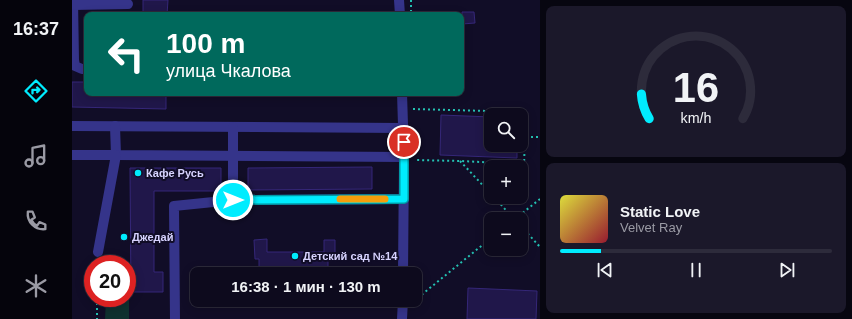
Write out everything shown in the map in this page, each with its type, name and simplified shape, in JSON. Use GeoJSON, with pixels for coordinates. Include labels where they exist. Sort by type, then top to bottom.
{"type":"FeatureCollection","features":[{"type":"Feature","properties":{"kind":"street"},"geometry":{"type":"LineString","coordinates":[[399,0],[400,12]]}},
{"type":"Feature","properties":{"kind":"street"},"geometry":{"type":"LineString","coordinates":[[84,69],[75,66],[73,3],[111,2],[128,4]]}},
{"type":"Feature","properties":{"kind":"street"},"geometry":{"type":"LineString","coordinates":[[402,96],[404,157],[403,267]]}},
{"type":"Feature","properties":{"kind":"street"},"geometry":{"type":"LineString","coordinates":[[72,126],[403,128]]}},
{"type":"Feature","properties":{"kind":"street"},"geometry":{"type":"LineString","coordinates":[[98,252],[116,155],[115,126]]}},
{"type":"Feature","properties":{"kind":"street"},"geometry":{"type":"LineString","coordinates":[[233,127],[233,200]]}},
{"type":"Feature","properties":{"kind":"street"},"geometry":{"type":"LineString","coordinates":[[72,155],[404,157]]}},
{"type":"Feature","properties":{"kind":"street"},"geometry":{"type":"LineString","coordinates":[[175,319],[174,206],[233,200],[404,199]]}},
{"type":"Feature","properties":{"kind":"street"},"geometry":{"type":"LineString","coordinates":[[402,319],[406,307]]}},
{"type":"Feature","properties":{"kind":"path"},"geometry":{"type":"LineString","coordinates":[[411,0],[412,12]]}},
{"type":"Feature","properties":{"kind":"path"},"geometry":{"type":"LineString","coordinates":[[413,109],[484,111]]}},
{"type":"Feature","properties":{"kind":"path"},"geometry":{"type":"LineString","coordinates":[[528,137],[540,138]]}},
{"type":"Feature","properties":{"kind":"path"},"geometry":{"type":"LineString","coordinates":[[415,160],[524,164],[525,152]]}},
{"type":"Feature","properties":{"kind":"path"},"geometry":{"type":"LineString","coordinates":[[460,161],[484,187]]}},
{"type":"Feature","properties":{"kind":"path"},"geometry":{"type":"LineString","coordinates":[[523,212],[540,199]]}},
{"type":"Feature","properties":{"kind":"path"},"geometry":{"type":"LineString","coordinates":[[500,204],[508,212]]}},
{"type":"Feature","properties":{"kind":"path"},"geometry":{"type":"LineString","coordinates":[[528,234],[540,247]]}},
{"type":"Feature","properties":{"kind":"path"},"geometry":{"type":"LineString","coordinates":[[422,290],[484,243]]}},
{"type":"Feature","properties":{"kind":"path"},"geometry":{"type":"LineString","coordinates":[[97,307],[97,319]]}},
{"type":"Feature","properties":{"kind":"green space"},"geometry":{"type":"Polygon","coordinates":[[[106,307],[129,307],[129,319],[105,319],[106,307]]]}},
{"type":"Feature","properties":{"kind":"building"},"geometry":{"type":"Polygon","coordinates":[[[143,0],[168,0],[167,12],[143,12],[143,0]]]}},
{"type":"Feature","properties":{"kind":"building"},"geometry":{"type":"Polygon","coordinates":[[[464,12],[474,12],[475,23],[464,24],[464,12]]]}},
{"type":"Feature","properties":{"kind":"building"},"geometry":{"type":"Polygon","coordinates":[[[72,82],[84,82],[84,96],[166,96],[166,109],[72,107],[72,82]]]}},
{"type":"Feature","properties":{"kind":"building"},"geometry":{"type":"Polygon","coordinates":[[[441,115],[484,117],[484,152],[517,152],[517,158],[440,155],[441,115]]]}},
{"type":"Feature","properties":{"kind":"building"},"geometry":{"type":"Polygon","coordinates":[[[372,167],[372,189],[248,190],[248,168],[372,167]]]}},
{"type":"Feature","properties":{"kind":"building"},"geometry":{"type":"Polygon","coordinates":[[[130,168],[221,168],[221,191],[154,191],[154,272],[163,272],[163,292],[136,292],[136,255],[131,255],[130,168]]]}},
{"type":"Feature","properties":{"kind":"building","name":"Детский сад №14"},"geometry":{"type":"Polygon","coordinates":[[[267,239],[267,252],[324,252],[324,240],[335,240],[335,261],[328,261],[328,267],[259,267],[259,259],[255,259],[254,240],[267,239]]]}},
{"type":"Feature","properties":{"kind":"building"},"geometry":{"type":"Polygon","coordinates":[[[468,288],[537,291],[536,319],[467,319],[468,288]]]}},
{"type":"Feature","properties":{"kind":"slow traffic"},"geometry":{"type":"LineString","coordinates":[[340,199],[385,199]]}},
{"type":"Feature","properties":{"kind":"place","name":"Кафе Русь"},"geometry":{"type":"Point","coordinates":[138,173]}},
{"type":"Feature","properties":{"kind":"place","name":"Джедай"},"geometry":{"type":"Point","coordinates":[124,237]}},
{"type":"Feature","properties":{"kind":"place","name":"Детский сад №14"},"geometry":{"type":"Point","coordinates":[295,256]}},
{"type":"Feature","properties":{"kind":"route"},"geometry":{"type":"LineString","coordinates":[[233,200],[404,199],[404,142]]}}]}
